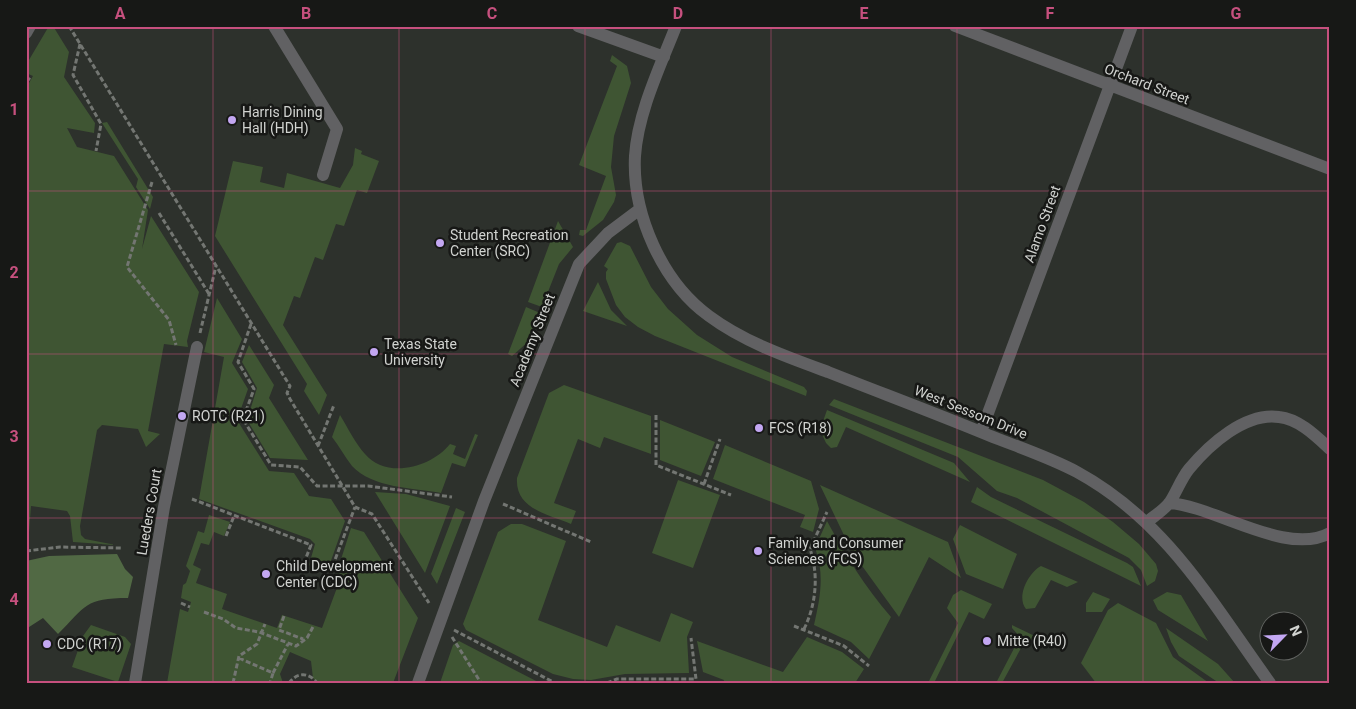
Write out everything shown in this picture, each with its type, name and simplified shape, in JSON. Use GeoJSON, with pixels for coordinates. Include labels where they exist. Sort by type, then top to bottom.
{"type":"FeatureCollection","features":[{"type":"Feature","properties":{"kind":"street"},"geometry":{"type":"LineString","coordinates":[[26,33],[30,26]]}},
{"type":"Feature","properties":{"kind":"street"},"geometry":{"type":"LineString","coordinates":[[274,26],[337,129],[323,175]]}},
{"type":"Feature","properties":{"kind":"street"},"geometry":{"type":"LineString","coordinates":[[578,26],[664,57]]}},
{"type":"Feature","properties":{"kind":"street"},"geometry":{"type":"LineString","coordinates":[[640,209],[634,174],[638,135],[676,26]]}},
{"type":"Feature","properties":{"kind":"street","name":"Orchard Street"},"geometry":{"type":"LineString","coordinates":[[955,26],[1330,169]]}},
{"type":"Feature","properties":{"kind":"street","name":"Alamo Street"},"geometry":{"type":"LineString","coordinates":[[980,432],[1132,26]]}},
{"type":"Feature","properties":{"kind":"street","name":"West Sessom Drive"},"geometry":{"type":"LineString","coordinates":[[640,209],[669,273],[687,296],[719,323],[742,337],[1076,472],[1125,504],[1147,522],[1169,545],[1211,597],[1270,683]]}},
{"type":"Feature","properties":{"kind":"street","name":"Academy Street"},"geometry":{"type":"LineString","coordinates":[[418,683],[484,501],[579,264],[608,233],[640,209]]}},
{"type":"Feature","properties":{"kind":"street","name":"Lueders Court"},"geometry":{"type":"LineString","coordinates":[[135,683],[164,507],[197,347]]}},
{"type":"Feature","properties":{"kind":"street"},"geometry":{"type":"LineString","coordinates":[[1147,522],[1169,503],[1188,470],[1222,436],[1266,416],[1281,417],[1310,430],[1330,449]]}},
{"type":"Feature","properties":{"kind":"street"},"geometry":{"type":"LineString","coordinates":[[1169,503],[1199,508],[1240,526],[1284,537],[1305,539],[1330,533]]}},
{"type":"Feature","properties":{"kind":"path"},"geometry":{"type":"LineString","coordinates":[[70,26],[290,386],[287,393],[317,447],[355,507],[372,514],[480,683]]}},
{"type":"Feature","properties":{"kind":"path"},"geometry":{"type":"LineString","coordinates":[[80,44],[73,75],[101,124],[96,151]]}},
{"type":"Feature","properties":{"kind":"path"},"geometry":{"type":"LineString","coordinates":[[26,77],[32,81]]}},
{"type":"Feature","properties":{"kind":"path"},"geometry":{"type":"LineString","coordinates":[[152,182],[127,267],[169,320],[176,345]]}},
{"type":"Feature","properties":{"kind":"path"},"geometry":{"type":"LineString","coordinates":[[159,212],[209,294]]}},
{"type":"Feature","properties":{"kind":"path"},"geometry":{"type":"LineString","coordinates":[[197,347],[216,265]]}},
{"type":"Feature","properties":{"kind":"path"},"geometry":{"type":"LineString","coordinates":[[252,324],[238,362],[254,389],[243,419],[271,465],[300,467],[317,486],[368,486],[452,497]]}},
{"type":"Feature","properties":{"kind":"path"},"geometry":{"type":"LineString","coordinates":[[317,447],[334,405]]}},
{"type":"Feature","properties":{"kind":"path"},"geometry":{"type":"LineString","coordinates":[[656,415],[656,465],[732,495]]}},
{"type":"Feature","properties":{"kind":"path"},"geometry":{"type":"LineString","coordinates":[[704,484],[720,439]]}},
{"type":"Feature","properties":{"kind":"path"},"geometry":{"type":"LineString","coordinates":[[192,499],[311,544],[304,563]]}},
{"type":"Feature","properties":{"kind":"path"},"geometry":{"type":"LineString","coordinates":[[504,504],[591,542]]}},
{"type":"Feature","properties":{"kind":"path"},"geometry":{"type":"LineString","coordinates":[[330,573],[355,507]]}},
{"type":"Feature","properties":{"kind":"path"},"geometry":{"type":"LineString","coordinates":[[804,630],[810,614],[815,587],[813,559],[810,549],[827,512]]}},
{"type":"Feature","properties":{"kind":"path"},"geometry":{"type":"LineString","coordinates":[[226,536],[234,516]]}},
{"type":"Feature","properties":{"kind":"path"},"geometry":{"type":"LineString","coordinates":[[26,551],[60,547],[122,548]]}},
{"type":"Feature","properties":{"kind":"path"},"geometry":{"type":"LineString","coordinates":[[181,603],[190,607]]}},
{"type":"Feature","properties":{"kind":"path"},"geometry":{"type":"LineString","coordinates":[[204,612],[223,619],[236,628],[262,633],[296,646],[310,635],[314,625]]}},
{"type":"Feature","properties":{"kind":"path"},"geometry":{"type":"LineString","coordinates":[[284,616],[279,630],[304,639]]}},
{"type":"Feature","properties":{"kind":"path"},"geometry":{"type":"LineString","coordinates":[[441,621],[555,683]]}},
{"type":"Feature","properties":{"kind":"path"},"geometry":{"type":"LineString","coordinates":[[233,683],[239,658],[242,653],[257,644],[265,624]]}},
{"type":"Feature","properties":{"kind":"path"},"geometry":{"type":"LineString","coordinates":[[794,626],[844,646],[870,666]]}},
{"type":"Feature","properties":{"kind":"path"},"geometry":{"type":"LineString","coordinates":[[607,683],[617,679],[696,679],[691,638]]}},
{"type":"Feature","properties":{"kind":"path"},"geometry":{"type":"LineString","coordinates":[[270,683],[288,644]]}},
{"type":"Feature","properties":{"kind":"path"},"geometry":{"type":"LineString","coordinates":[[239,658],[273,673]]}},
{"type":"Feature","properties":{"kind":"path"},"geometry":{"type":"LineString","coordinates":[[289,683],[294,678],[303,674],[313,678],[317,683]]}},
{"type":"Feature","properties":{"kind":"green space"},"geometry":{"type":"Polygon","coordinates":[[[49,26],[53,26],[69,52],[64,77],[95,123],[94,133],[67,128],[77,147],[114,156],[148,210],[142,249],[151,216],[199,292],[187,341],[188,347],[164,344],[148,431],[160,434],[146,447],[138,429],[102,425],[97,430],[80,526],[81,535],[85,539],[116,545],[73,542],[70,516],[67,511],[31,506],[28,546],[26,546],[26,82],[29,83],[33,76],[26,73],[26,65],[49,26]]]}},
{"type":"Feature","properties":{"kind":"green space"},"geometry":{"type":"Polygon","coordinates":[[[612,55],[627,66],[631,83],[614,136],[611,167],[616,195],[603,220],[583,236],[579,235],[580,230],[586,230],[606,176],[579,165],[617,66],[610,61],[612,55]]]}},
{"type":"Feature","properties":{"kind":"green space"},"geometry":{"type":"Polygon","coordinates":[[[107,122],[153,197],[150,209],[136,187],[138,179],[102,123],[107,122]]]}},
{"type":"Feature","properties":{"kind":"green space"},"geometry":{"type":"Polygon","coordinates":[[[355,148],[362,151],[361,154],[379,161],[367,193],[357,190],[344,226],[336,224],[323,260],[315,257],[300,298],[294,296],[283,325],[327,395],[319,415],[304,391],[307,384],[215,236],[233,161],[263,167],[260,182],[284,188],[287,173],[340,188],[353,165],[355,148]]]}},
{"type":"Feature","properties":{"kind":"green space"},"geometry":{"type":"Polygon","coordinates":[[[558,221],[573,247],[559,264],[542,307],[528,302],[558,221]]]}},
{"type":"Feature","properties":{"kind":"green space"},"geometry":{"type":"Polygon","coordinates":[[[621,242],[630,246],[651,287],[668,309],[697,335],[732,357],[804,387],[807,391],[806,396],[655,336],[625,317],[616,305],[606,279],[608,269],[604,266],[617,243],[621,242]]]}},
{"type":"Feature","properties":{"kind":"green space"},"geometry":{"type":"Polygon","coordinates":[[[598,282],[611,310],[627,326],[583,311],[598,282]]]}},
{"type":"Feature","properties":{"kind":"green space"},"geometry":{"type":"Polygon","coordinates":[[[217,298],[242,339],[232,363],[248,389],[237,420],[269,471],[294,473],[309,496],[331,499],[345,521],[327,572],[309,565],[315,544],[310,539],[199,499],[224,357],[204,352],[217,298]]]}},
{"type":"Feature","properties":{"kind":"green space"},"geometry":{"type":"Polygon","coordinates":[[[526,307],[540,313],[529,341],[512,356],[508,354],[526,307]]]}},
{"type":"Feature","properties":{"kind":"green space"},"geometry":{"type":"Polygon","coordinates":[[[249,345],[274,385],[269,398],[308,460],[270,458],[247,420],[257,388],[242,362],[249,345]]]}},
{"type":"Feature","properties":{"kind":"green space"},"geometry":{"type":"Polygon","coordinates":[[[564,385],[651,416],[651,454],[604,437],[600,448],[578,439],[554,503],[576,511],[571,524],[543,513],[527,504],[521,497],[517,478],[549,393],[564,385]]]}},
{"type":"Feature","properties":{"kind":"green space"},"geometry":{"type":"Polygon","coordinates":[[[834,399],[1043,480],[1084,502],[1113,522],[1139,544],[1156,564],[1158,571],[1155,581],[1147,586],[1141,570],[1129,558],[1017,498],[997,491],[958,457],[829,405],[834,399]]]}},
{"type":"Feature","properties":{"kind":"green space"},"geometry":{"type":"Polygon","coordinates":[[[827,410],[954,463],[970,482],[846,427],[837,447],[831,448],[826,443],[820,430],[827,410]]]}},
{"type":"Feature","properties":{"kind":"green space"},"geometry":{"type":"Polygon","coordinates":[[[340,415],[365,454],[374,462],[385,467],[409,467],[421,464],[432,459],[450,444],[456,446],[453,454],[465,459],[475,434],[478,435],[465,467],[452,463],[441,493],[406,488],[371,479],[352,466],[332,437],[340,415]]]}},
{"type":"Feature","properties":{"kind":"green space"},"geometry":{"type":"Polygon","coordinates":[[[660,420],[715,442],[701,476],[660,460],[660,420]]]}},
{"type":"Feature","properties":{"kind":"green space"},"geometry":{"type":"Polygon","coordinates":[[[725,445],[811,481],[819,509],[813,532],[800,527],[805,515],[713,479],[725,445]]]}},
{"type":"Feature","properties":{"kind":"green space"},"geometry":{"type":"Polygon","coordinates":[[[678,480],[720,495],[693,568],[652,553],[678,480]]]}},
{"type":"Feature","properties":{"kind":"green space"},"geometry":{"type":"Polygon","coordinates":[[[820,485],[948,542],[961,578],[929,557],[899,617],[852,552],[820,485]]]}},
{"type":"Feature","properties":{"kind":"green space"},"geometry":{"type":"Polygon","coordinates":[[[977,487],[991,497],[1127,563],[1133,567],[1141,586],[971,502],[977,487]]]}},
{"type":"Feature","properties":{"kind":"green space"},"geometry":{"type":"Polygon","coordinates":[[[375,492],[406,494],[450,506],[425,573],[375,492]]]}},
{"type":"Feature","properties":{"kind":"green space"},"geometry":{"type":"Polygon","coordinates":[[[456,508],[465,512],[437,584],[431,574],[456,508]]]}},
{"type":"Feature","properties":{"kind":"green space"},"geometry":{"type":"Polygon","coordinates":[[[209,515],[230,522],[224,536],[214,532],[209,545],[201,543],[193,565],[201,569],[196,583],[227,594],[222,609],[277,628],[282,615],[322,628],[341,577],[336,575],[351,528],[364,532],[418,618],[393,683],[317,683],[313,678],[311,661],[290,652],[280,674],[283,683],[167,683],[180,609],[188,612],[191,602],[181,598],[183,585],[186,583],[190,571],[186,566],[198,531],[204,533],[209,515]]]}},
{"type":"Feature","properties":{"kind":"green space"},"geometry":{"type":"Polygon","coordinates":[[[827,521],[856,571],[891,617],[869,659],[851,642],[814,625],[820,596],[821,577],[815,548],[827,521]]]}},
{"type":"Feature","properties":{"kind":"green space"},"geometry":{"type":"Polygon","coordinates":[[[511,524],[522,524],[566,541],[538,620],[607,647],[616,625],[660,642],[671,613],[693,622],[687,637],[689,673],[625,674],[591,680],[573,679],[553,674],[466,630],[463,624],[498,532],[511,524]]]}},
{"type":"Feature","properties":{"kind":"green space"},"geometry":{"type":"Polygon","coordinates":[[[960,525],[1017,554],[1003,589],[966,574],[953,539],[960,525]]]}},
{"type":"Feature","properties":{"kind":"green space"},"geometry":{"type":"Polygon","coordinates":[[[117,554],[125,569],[133,577],[128,598],[114,598],[94,602],[81,610],[58,634],[43,618],[26,629],[26,561],[49,556],[117,554]]]}},
{"type":"Feature","properties":{"kind":"green space"},"geometry":{"type":"Polygon","coordinates":[[[1041,566],[1078,582],[1067,587],[1051,580],[1035,608],[1026,609],[1022,598],[1025,586],[1036,569],[1041,566]]]}},
{"type":"Feature","properties":{"kind":"green space"},"geometry":{"type":"Polygon","coordinates":[[[961,590],[992,604],[984,619],[969,612],[934,683],[928,683],[958,623],[947,608],[953,595],[961,590]]]}},
{"type":"Feature","properties":{"kind":"green space"},"geometry":{"type":"Polygon","coordinates":[[[1093,592],[1110,599],[1102,612],[1086,612],[1086,603],[1093,592]]]}},
{"type":"Feature","properties":{"kind":"green space"},"geometry":{"type":"Polygon","coordinates":[[[1167,592],[1181,595],[1208,641],[1158,610],[1153,600],[1167,592]]]}},
{"type":"Feature","properties":{"kind":"green space"},"geometry":{"type":"Polygon","coordinates":[[[1118,603],[1156,623],[1173,657],[1209,683],[1096,683],[1081,663],[1108,610],[1118,603]]]}},
{"type":"Feature","properties":{"kind":"green space"},"geometry":{"type":"Polygon","coordinates":[[[91,625],[125,637],[131,644],[118,682],[72,667],[83,636],[91,625]]]}},
{"type":"Feature","properties":{"kind":"green space"},"geometry":{"type":"Polygon","coordinates":[[[1012,625],[1041,639],[1041,642],[1026,639],[1002,683],[996,683],[1020,637],[1012,628],[1012,625]]]}},
{"type":"Feature","properties":{"kind":"green space"},"geometry":{"type":"Polygon","coordinates":[[[1166,628],[1218,664],[1235,683],[1219,683],[1179,656],[1166,628]]]}},
{"type":"Feature","properties":{"kind":"green space"},"geometry":{"type":"Polygon","coordinates":[[[807,637],[842,652],[864,669],[855,683],[723,683],[724,680],[703,672],[697,641],[783,672],[807,637]]]}},
{"type":"Feature","properties":{"kind":"green space"},"geometry":{"type":"Polygon","coordinates":[[[459,641],[540,683],[440,683],[453,645],[459,641]]]}},
{"type":"Feature","properties":{"kind":"place","name":"Harris Dining Hall (HDH)"},"geometry":{"type":"Point","coordinates":[232,120]}},
{"type":"Feature","properties":{"kind":"place","name":"Student Recreation Center (SRC)"},"geometry":{"type":"Point","coordinates":[440,243]}},
{"type":"Feature","properties":{"kind":"place","name":"Texas State University"},"geometry":{"type":"Point","coordinates":[374,352]}},
{"type":"Feature","properties":{"kind":"place","name":"ROTC (R21)"},"geometry":{"type":"Point","coordinates":[182,416]}},
{"type":"Feature","properties":{"kind":"place","name":"FCS (R18)"},"geometry":{"type":"Point","coordinates":[759,428]}},
{"type":"Feature","properties":{"kind":"place","name":"Family and Consumer Sciences (FCS)"},"geometry":{"type":"Point","coordinates":[758,551]}},
{"type":"Feature","properties":{"kind":"place","name":"Child Development Center (CDC)"},"geometry":{"type":"Point","coordinates":[266,574]}},
{"type":"Feature","properties":{"kind":"place","name":"Mitte (R40)"},"geometry":{"type":"Point","coordinates":[987,641]}},
{"type":"Feature","properties":{"kind":"place","name":"CDC (R17)"},"geometry":{"type":"Point","coordinates":[47,644]}}]}
